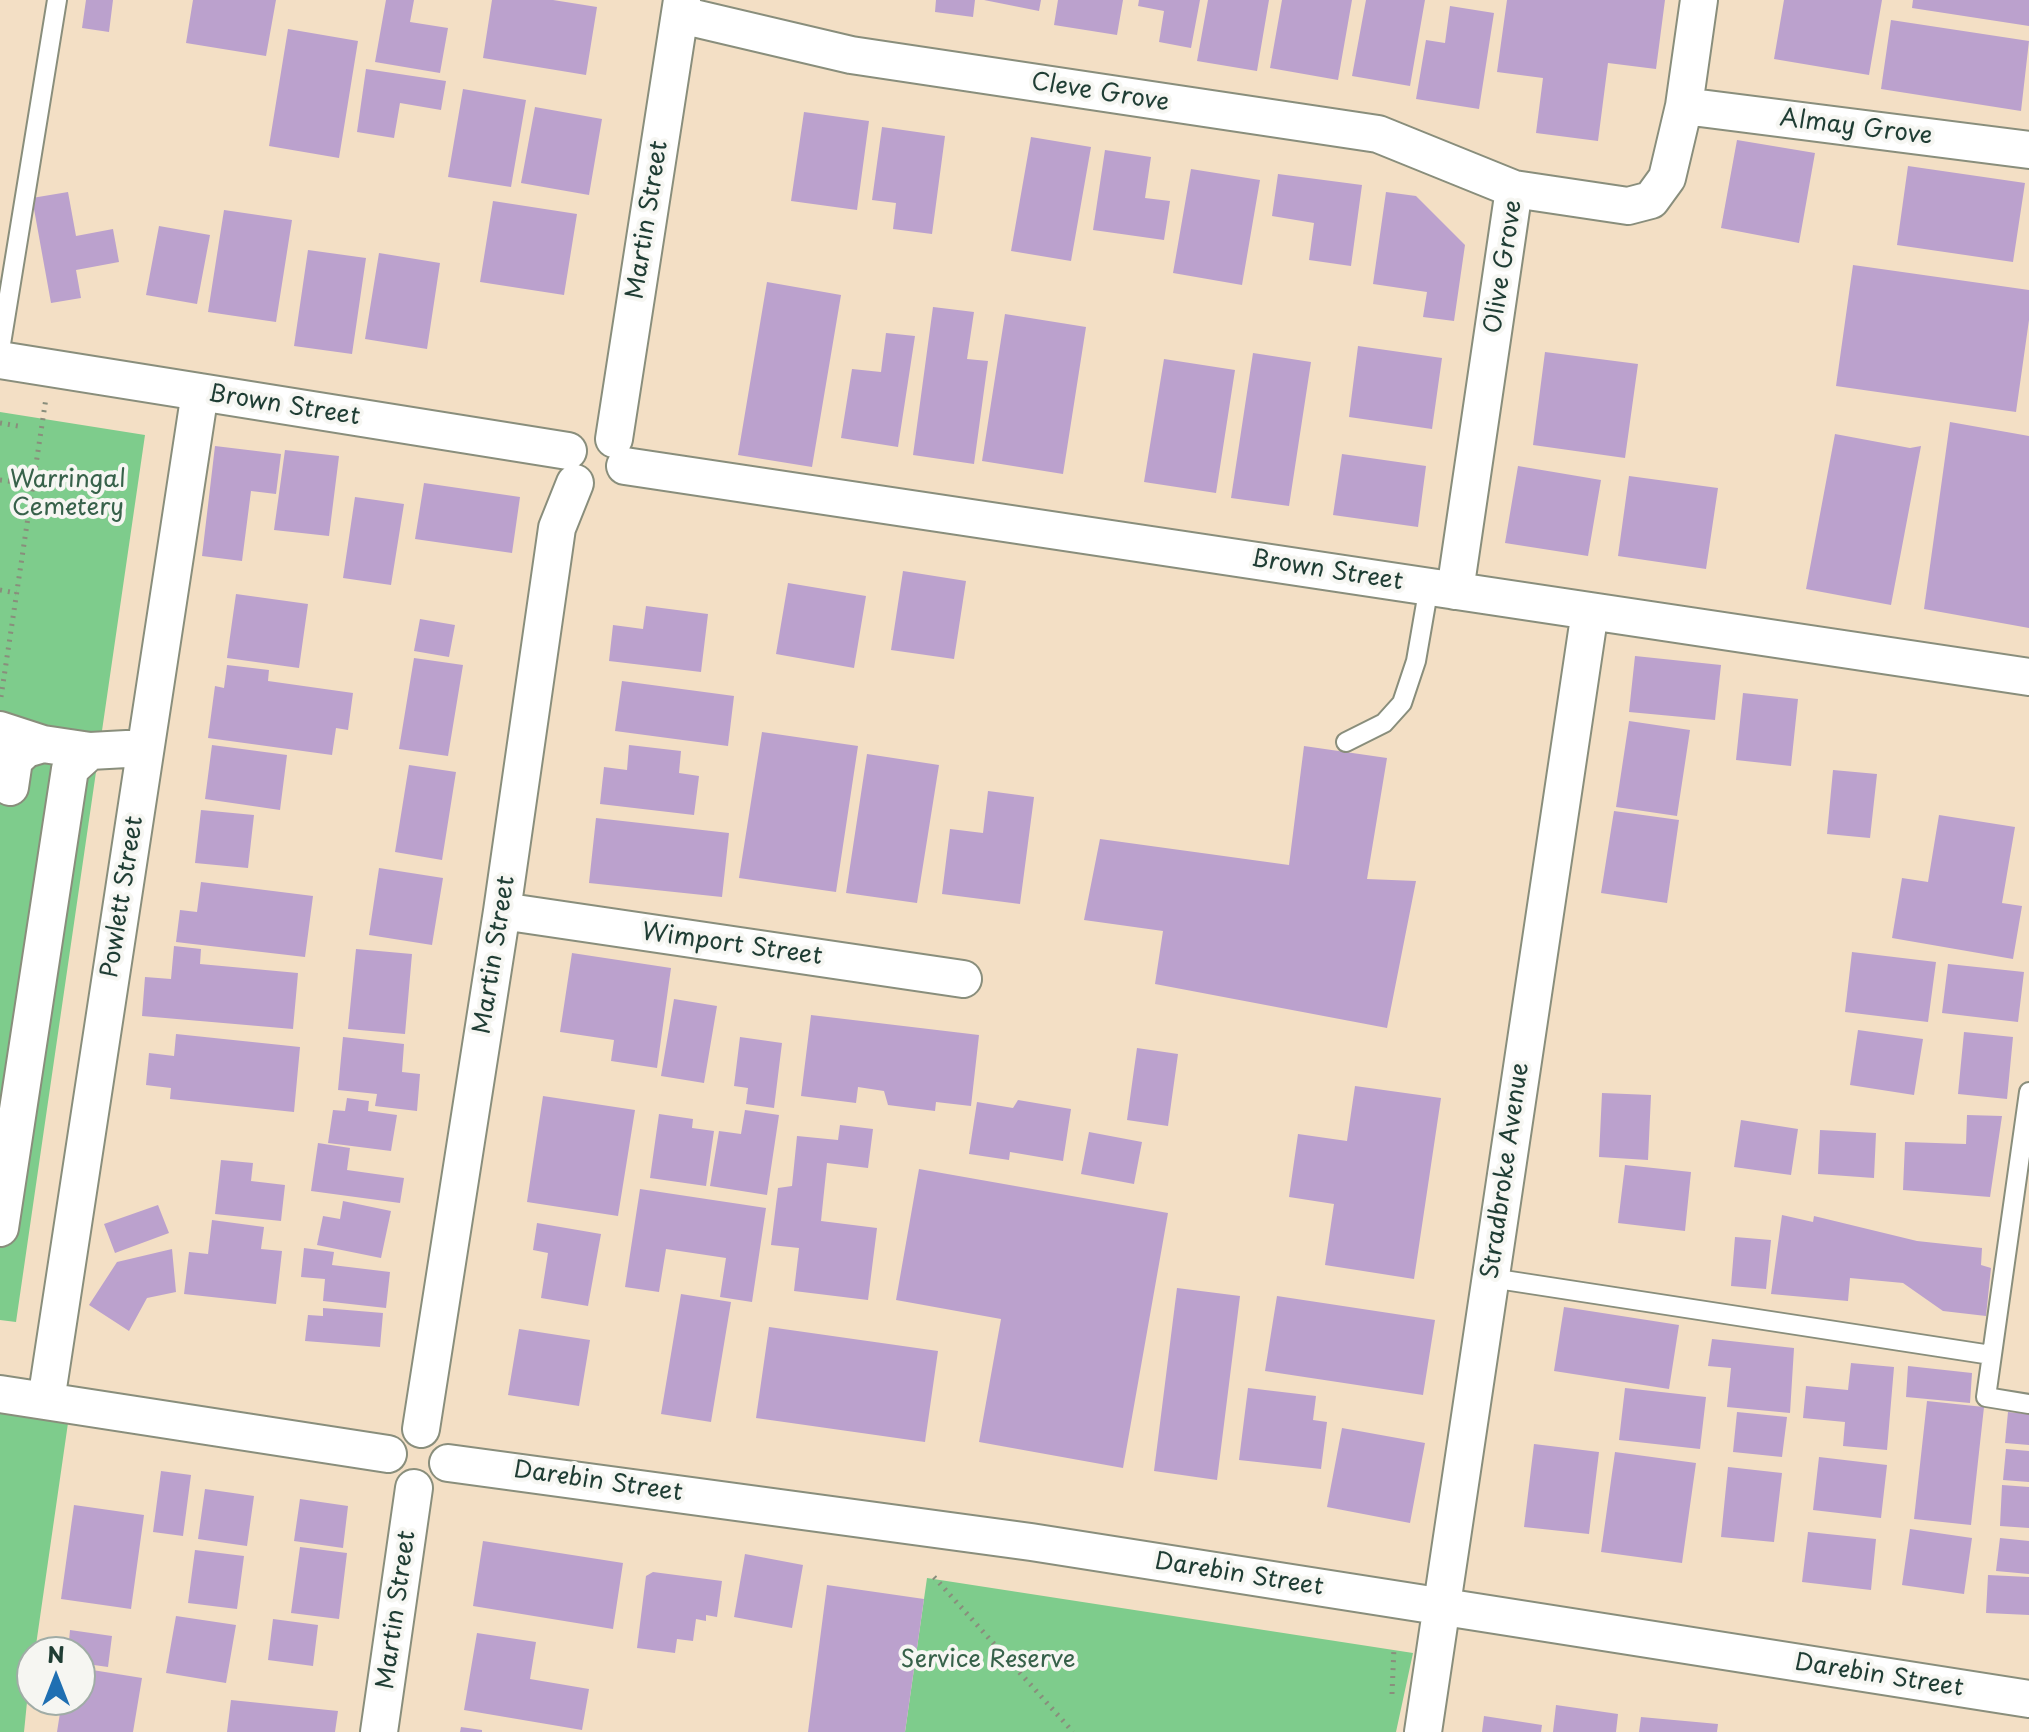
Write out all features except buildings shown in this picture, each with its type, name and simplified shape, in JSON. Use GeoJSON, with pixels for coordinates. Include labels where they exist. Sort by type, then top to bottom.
{"type":"FeatureCollection","features":[{"type":"Feature","properties":{"kind":"street","name":"Olive Grove"},"geometry":{"type":"LineString","coordinates":[[1442,588],[1514,189],[1628,206],[1651,200],[1667,178],[1684,106],[1699,0]]}},
{"type":"Feature","properties":{"kind":"street","name":"Cleve Grove"},"geometry":{"type":"LineString","coordinates":[[682,7],[851,55],[1378,134],[1514,189]]}},
{"type":"Feature","properties":{"kind":"street","name":"Martin Street"},"geometry":{"type":"LineString","coordinates":[[619,452],[682,7]]}},
{"type":"Feature","properties":{"kind":"street","name":"Almay Grove"},"geometry":{"type":"LineString","coordinates":[[1684,106],[2029,150]]}},
{"type":"Feature","properties":{"kind":"street","name":"Brown Street"},"geometry":{"type":"LineString","coordinates":[[0,360],[200,392],[572,467]]}},
{"type":"Feature","properties":{"kind":"street","name":"Powlett Street"},"geometry":{"type":"LineString","coordinates":[[46,1401],[200,392]]}},
{"type":"Feature","properties":{"kind":"street"},"geometry":{"type":"LineString","coordinates":[[587,434],[605,434],[619,452],[617,482],[601,491],[591,491],[572,467],[579,437],[587,434]]}},
{"type":"Feature","properties":{"kind":"street","name":"Brown Street"},"geometry":{"type":"LineString","coordinates":[[619,452],[1442,588],[2029,677]]}},
{"type":"Feature","properties":{"kind":"street","name":"Martin Street"},"geometry":{"type":"LineString","coordinates":[[421,1429],[502,911],[557,528],[572,467]]}},
{"type":"Feature","properties":{"kind":"street","name":"Stradbroke Avenue"},"geometry":{"type":"LineString","coordinates":[[1423,1732],[1590,611]]}},
{"type":"Feature","properties":{"kind":"street"},"geometry":{"type":"LineString","coordinates":[[0,730],[43,744],[90,751],[145,748]]}},
{"type":"Feature","properties":{"kind":"street"},"geometry":{"type":"LineString","coordinates":[[10,787],[14,760],[26,749],[43,744]]}},
{"type":"Feature","properties":{"kind":"street"},"geometry":{"type":"LineString","coordinates":[[0,1228],[70,769],[90,751]]}},
{"type":"Feature","properties":{"kind":"street","name":"Wimport Street"},"geometry":{"type":"LineString","coordinates":[[502,911],[963,979]]}},
{"type":"Feature","properties":{"kind":"street"},"geometry":{"type":"LineString","coordinates":[[0,1394],[388,1454]]}},
{"type":"Feature","properties":{"kind":"street"},"geometry":{"type":"LineString","coordinates":[[431,1430],[446,1443],[447,1472],[433,1486],[414,1488],[396,1482],[386,1464],[388,1454],[389,1445],[402,1431],[431,1430]]}},
{"type":"Feature","properties":{"kind":"street","name":"Darebin Street"},"geometry":{"type":"LineString","coordinates":[[448,1463],[1031,1542],[2029,1699]]}},
{"type":"Feature","properties":{"kind":"street","name":"Martin Street"},"geometry":{"type":"LineString","coordinates":[[379,1732],[414,1488]]}},
{"type":"Feature","properties":{"kind":"lane"},"geometry":{"type":"LineString","coordinates":[[0,350],[57,0]]}},
{"type":"Feature","properties":{"kind":"lane"},"geometry":{"type":"LineString","coordinates":[[1346,742],[1384,723],[1402,703],[1442,588]]}},
{"type":"Feature","properties":{"kind":"lane"},"geometry":{"type":"LineString","coordinates":[[2029,1092],[1986,1397],[2029,1404]]}},
{"type":"Feature","properties":{"kind":"lane"},"geometry":{"type":"LineString","coordinates":[[1491,1278],[1991,1355]]}},
{"type":"Feature","properties":{"kind":"path"},"geometry":{"type":"LineString","coordinates":[[0,702],[46,393]]}},
{"type":"Feature","properties":{"kind":"path"},"geometry":{"type":"LineString","coordinates":[[0,423],[18,426]]}},
{"type":"Feature","properties":{"kind":"path"},"geometry":{"type":"LineString","coordinates":[[0,480],[33,484]]}},
{"type":"Feature","properties":{"kind":"path"},"geometry":{"type":"LineString","coordinates":[[0,590],[16,593]]}},
{"type":"Feature","properties":{"kind":"path"},"geometry":{"type":"LineString","coordinates":[[934,1577],[1073,1732]]}},
{"type":"Feature","properties":{"kind":"path"},"geometry":{"type":"LineString","coordinates":[[1392,1706],[1394,1647]]}},
{"type":"Feature","properties":{"kind":"green space","name":"Warringal Cemetery"},"geometry":{"type":"Polygon","coordinates":[[[0,412],[145,435],[16,1322],[0,1320],[0,412]]]}},
{"type":"Feature","properties":{"kind":"green space"},"geometry":{"type":"Polygon","coordinates":[[[0,1412],[68,1423],[37,1636],[16,1636],[16,1716],[26,1716],[24,1732],[0,1732],[0,1412]]]}},
{"type":"Feature","properties":{"kind":"green space","name":"Service Reserve"},"geometry":{"type":"Polygon","coordinates":[[[927,1578],[1413,1653],[1396,1732],[905,1732],[927,1578]]]}}]}
